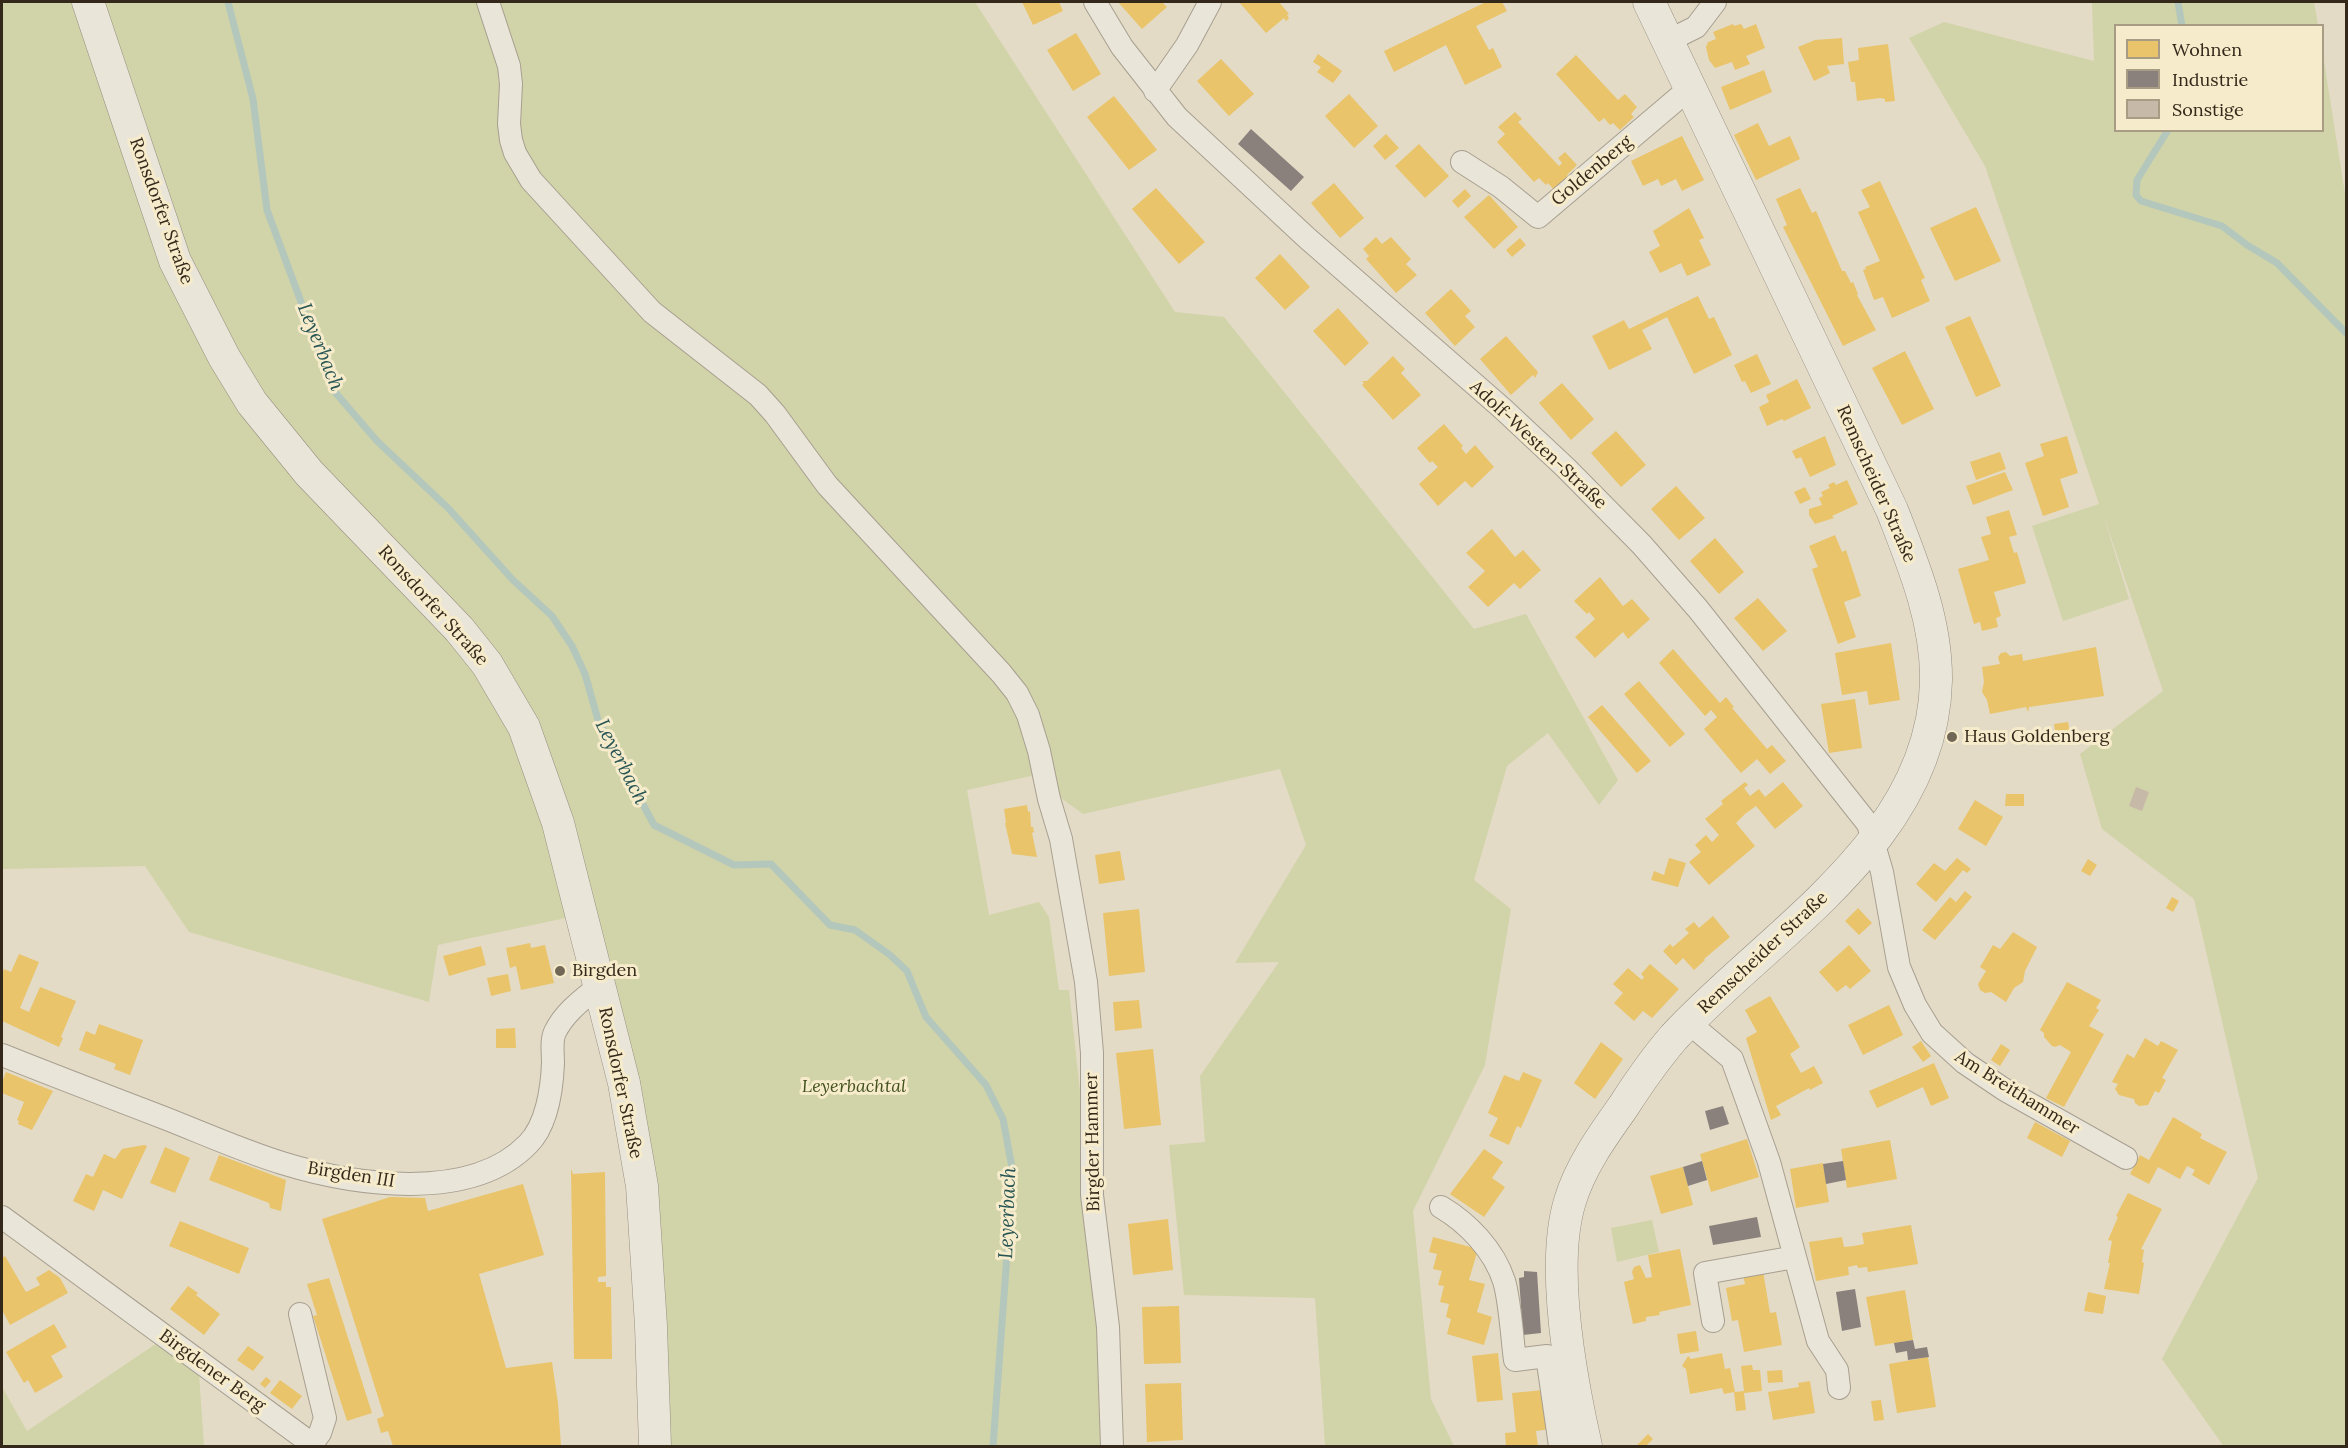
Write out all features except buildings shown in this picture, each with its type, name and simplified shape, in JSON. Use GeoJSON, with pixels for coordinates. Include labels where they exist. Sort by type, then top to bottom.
{"type":"FeatureCollection","features":[{"type":"Feature","properties":{"kind":"main road","name":"Ronsdorfer Straße"},"geometry":{"type":"LineString","coordinates":[[88,2],[175,261],[224,357],[252,403],[309,473],[459,629],[487,664],[524,727],[558,823],[624,1083],[642,1186],[651,1326],[655,1446]]}},
{"type":"Feature","properties":{"kind":"main road","name":"Remscheider Straße"},"geometry":{"type":"LineString","coordinates":[[1587,1446],[1579,1414],[1561,1266],[1564,1227],[1570,1200],[1601,1139],[1646,1072],[1689,1023],[1847,874],[1873,842],[1912,781],[1927,735],[1936,682],[1935,658],[1927,609],[1911,558],[1892,510],[1649,2]]}},
{"type":"Feature","properties":{"kind":"street","name":"Birgder Hammer"},"geometry":{"type":"LineString","coordinates":[[488,2],[509,66],[511,140],[515,153],[531,180],[652,312],[758,395],[775,414],[827,485],[1001,673],[1017,693],[1028,715],[1061,839],[1086,982],[1090,1017],[1092,1195],[1108,1327],[1112,1446]]}},
{"type":"Feature","properties":{"kind":"street","name":"Adolf-Westen-Straße"},"geometry":{"type":"LineString","coordinates":[[1095,2],[1122,47],[1155,91],[1193,134],[1307,238],[1503,409],[1566,468],[1642,545],[1698,609],[1838,784],[1868,824],[1873,842]]}},
{"type":"Feature","properties":{"kind":"street"},"geometry":{"type":"LineString","coordinates":[[1155,91],[1187,45],[1210,2]]}},
{"type":"Feature","properties":{"kind":"street"},"geometry":{"type":"LineString","coordinates":[[1668,41],[1696,27],[1715,2]]}},
{"type":"Feature","properties":{"kind":"street","name":"Goldenberg"},"geometry":{"type":"LineString","coordinates":[[1462,162],[1501,187],[1538,217],[1690,88]]}},
{"type":"Feature","properties":{"kind":"street","name":"Am Breithammer"},"geometry":{"type":"LineString","coordinates":[[1873,842],[1888,897],[1899,967],[1915,1005],[1932,1033],[1965,1063],[2005,1090],[2126,1158]]}},
{"type":"Feature","properties":{"kind":"street","name":"Birgden III"},"geometry":{"type":"LineString","coordinates":[[2,1055],[281,1163],[364,1180],[422,1185],[463,1179],[492,1170],[514,1158],[531,1142],[548,1101],[554,1034],[571,1008],[599,986]]}},
{"type":"Feature","properties":{"kind":"street","name":"Remscheider Straße"},"geometry":{"type":"LineString","coordinates":[[1689,1023],[1732,1059],[1770,1162],[1818,1341],[1837,1370],[1839,1388]]}},
{"type":"Feature","properties":{"kind":"street"},"geometry":{"type":"LineString","coordinates":[[1441,1207],[1459,1218],[1476,1235],[1504,1281],[1515,1360],[1547,1356],[1560,1446]]}},
{"type":"Feature","properties":{"kind":"street","name":"Birgdener Berg"},"geometry":{"type":"LineString","coordinates":[[2,1218],[312,1444],[320,1433],[325,1418],[300,1314]]}},
{"type":"Feature","properties":{"kind":"street"},"geometry":{"type":"LineString","coordinates":[[1713,1321],[1705,1273],[1795,1257]]}},
{"type":"Feature","properties":{"kind":"green space","name":"Leyerbachtal"},"geometry":{"type":"Polygon","coordinates":[[[2,2],[975,2],[1175,312],[1224,317],[1474,629],[1526,614],[1618,780],[1599,805],[1548,733],[1507,766],[1474,880],[1511,909],[1485,1065],[1413,1211],[1431,1399],[1454,1446],[1325,1446],[1315,1298],[1184,1295],[1169,1145],[1205,1142],[1200,1076],[1279,962],[1235,963],[1306,845],[1280,769],[1083,814],[1031,776],[967,790],[989,915],[1039,902],[1049,917],[1059,990],[1069,990],[1102,1296],[1108,1446],[663,1446],[594,912],[438,945],[429,1002],[189,932],[145,866],[2,869],[2,2]]]}},
{"type":"Feature","properties":{"kind":"green space"},"geometry":{"type":"Polygon","coordinates":[[[2092,2],[2314,2],[2318,24],[2114,24],[2114,132],[2324,132],[2324,61],[2346,200],[2346,1446],[2222,1446],[2162,1359],[2258,1178],[2194,899],[2102,829],[2080,754],[2163,691],[2102,511],[2129,599],[2063,621],[2032,526],[2099,504],[1985,166],[1909,38],[1944,22],[2094,61],[2092,2]]]}},
{"type":"Feature","properties":{"kind":"green space"},"geometry":{"type":"Polygon","coordinates":[[[1652,1220],[1659,1252],[1617,1262],[1611,1228],[1652,1220]]]}},
{"type":"Feature","properties":{"kind":"green space"},"geometry":{"type":"Polygon","coordinates":[[[157,1343],[199,1374],[204,1446],[2,1446],[2,1387],[27,1431],[157,1343]]]}},
{"type":"Feature","properties":{"kind":"waterway","name":"Leyerbach"},"geometry":{"type":"LineString","coordinates":[[228,2],[253,99],[267,210],[334,391],[377,441],[448,508],[513,580],[552,616],[572,646],[585,674],[598,720],[654,825],[734,865],[771,864],[830,925],[855,930],[890,955],[907,971],[926,1017],[986,1085],[1003,1119],[1013,1173],[993,1446]]}},
{"type":"Feature","properties":{"kind":"waterway"},"geometry":{"type":"LineString","coordinates":[[2178,2],[2182,24]]}},
{"type":"Feature","properties":{"kind":"waterway"},"geometry":{"type":"LineString","coordinates":[[2167,132],[2137,180],[2136,195],[2141,201],[2222,226],[2247,245],[2277,263],[2346,333]]}},
{"type":"Feature","properties":{"kind":"place","name":"Haus Goldenberg"},"geometry":{"type":"Point","coordinates":[1952,737]}},
{"type":"Feature","properties":{"kind":"place","name":"Birgden"},"geometry":{"type":"Point","coordinates":[560,971]}}]}
